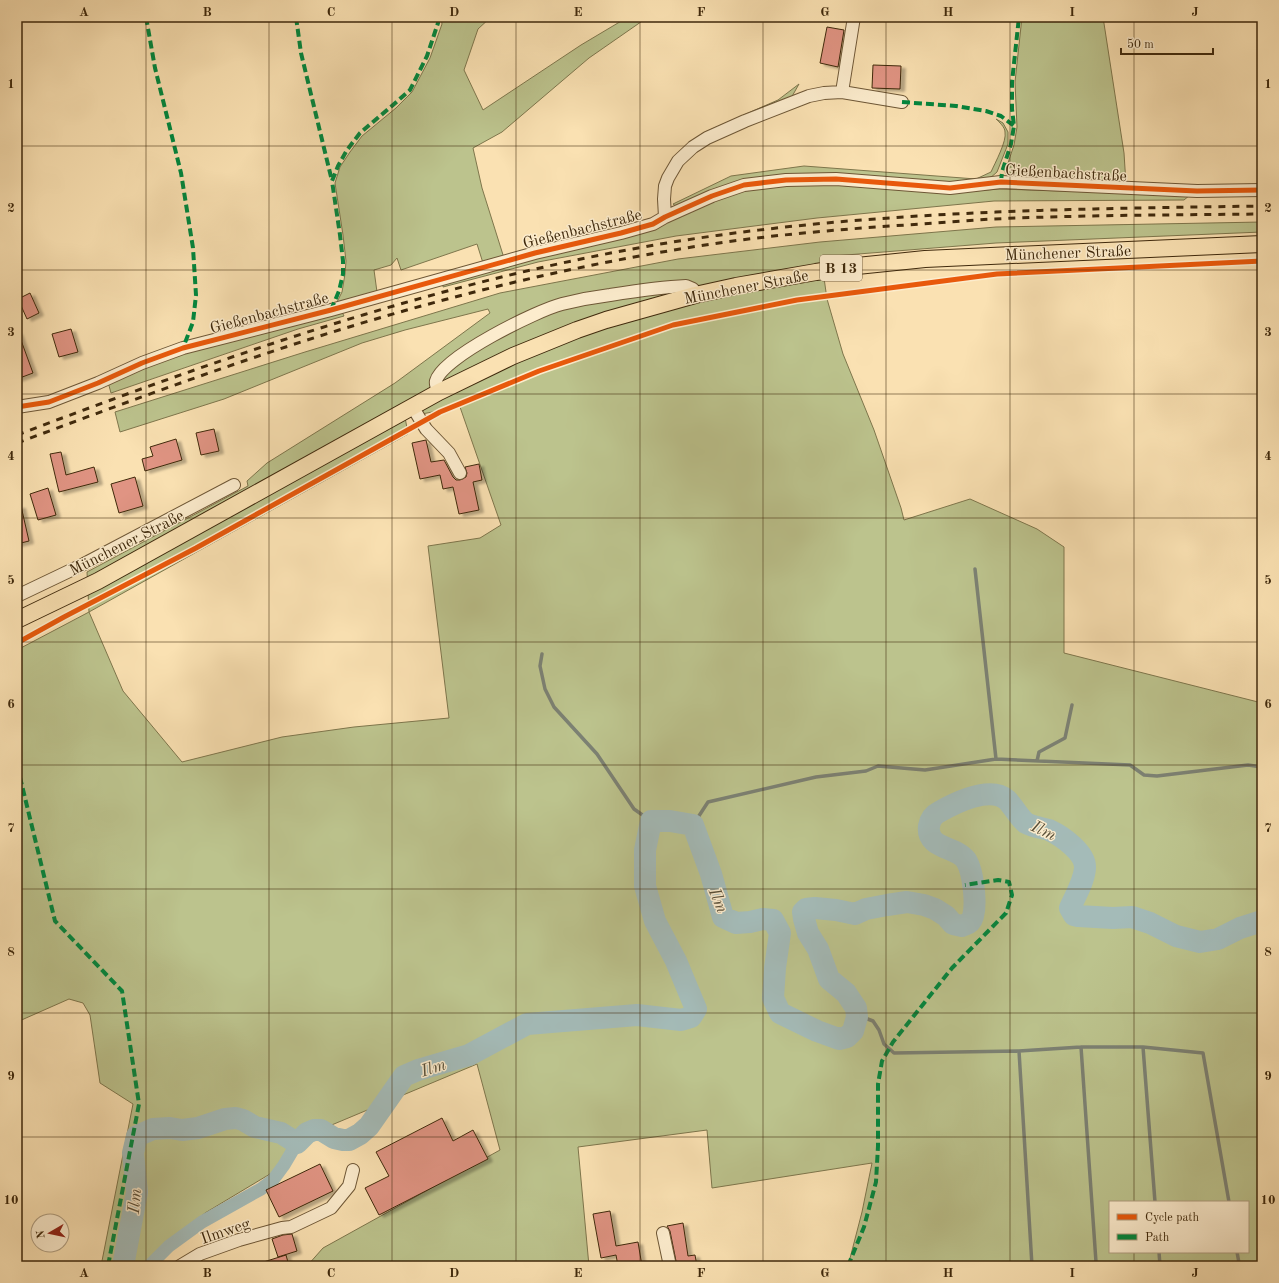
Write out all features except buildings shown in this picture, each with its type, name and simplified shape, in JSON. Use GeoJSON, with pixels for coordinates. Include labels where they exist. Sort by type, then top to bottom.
{"type":"FeatureCollection","features":[{"type":"Feature","properties":{"kind":"main road","name":"Münchener Straße"},"geometry":{"type":"LineString","coordinates":[[439,392],[514,356],[577,330],[606,320],[695,295],[816,272],[924,259],[1262,244]]}},
{"type":"Feature","properties":{"kind":"main road","name":"B 13"},"geometry":{"type":"LineString","coordinates":[[17,620],[98,581],[439,392]]}},
{"type":"Feature","properties":{"kind":"street"},"geometry":{"type":"LineString","coordinates":[[842,92],[854,17]]}},
{"type":"Feature","properties":{"kind":"street"},"geometry":{"type":"LineString","coordinates":[[665,217],[665,186],[668,178],[678,161],[693,147],[707,138],[745,121],[809,96],[824,93],[842,92],[902,102]]}},
{"type":"Feature","properties":{"kind":"street","name":"Gießenbachstraße"},"geometry":{"type":"LineString","coordinates":[[17,407],[49,402],[142,363],[183,348],[324,312],[535,252],[621,233],[653,224],[712,196],[744,185],[786,180],[836,179],[950,188],[1001,182],[1197,191],[1262,190]]}},
{"type":"Feature","properties":{"kind":"street"},"geometry":{"type":"LineString","coordinates":[[439,392],[436,386],[437,379],[451,363],[487,339],[536,313],[562,304],[632,291],[686,286],[693,289],[695,295]]}},
{"type":"Feature","properties":{"kind":"street"},"geometry":{"type":"LineString","coordinates":[[412,406],[426,429],[449,453],[460,473]]}},
{"type":"Feature","properties":{"kind":"street","name":"Münchener Straße"},"geometry":{"type":"LineString","coordinates":[[17,596],[84,564],[234,485]]}},
{"type":"Feature","properties":{"kind":"street","name":"Ilmweg"},"geometry":{"type":"LineString","coordinates":[[180,1266],[200,1254],[239,1240],[282,1228],[291,1227],[331,1208],[349,1186],[353,1170]]}},
{"type":"Feature","properties":{"kind":"street"},"geometry":{"type":"LineString","coordinates":[[663,1233],[670,1266]]}},
{"type":"Feature","properties":{"kind":"green space"},"geometry":{"type":"Polygon","coordinates":[[[441,17],[491,17],[478,29],[464,70],[483,110],[581,45],[628,17],[648,17],[589,58],[502,132],[473,148],[482,188],[504,258],[483,263],[477,244],[401,270],[397,258],[391,265],[374,270],[377,292],[336,304],[342,292],[346,261],[335,183],[340,167],[362,136],[396,108],[412,92],[430,58],[442,24],[441,17]]]}},
{"type":"Feature","properties":{"kind":"green space"},"geometry":{"type":"Polygon","coordinates":[[[1022,17],[1103,17],[1124,153],[1126,184],[1010,179],[1005,172],[1014,145],[1017,127],[1015,82],[1022,17]]]}},
{"type":"Feature","properties":{"kind":"green space"},"geometry":{"type":"Polygon","coordinates":[[[799,84],[790,100],[744,119],[674,157],[688,143],[705,132],[778,100],[799,84]]]}},
{"type":"Feature","properties":{"kind":"green space"},"geometry":{"type":"Polygon","coordinates":[[[996,119],[1003,123],[1008,132],[1008,144],[997,172],[989,179],[950,185],[786,175],[677,207],[673,204],[731,176],[804,166],[976,179],[991,172],[1003,146],[1005,130],[996,119]]]}},
{"type":"Feature","properties":{"kind":"green space"},"geometry":{"type":"Polygon","coordinates":[[[786,185],[836,185],[949,193],[999,189],[1190,195],[1184,200],[994,201],[817,218],[676,236],[538,262],[443,287],[443,282],[714,199],[745,190],[786,185]]]}},
{"type":"Feature","properties":{"kind":"green space"},"geometry":{"type":"Polygon","coordinates":[[[1262,222],[1262,232],[996,243],[821,257],[827,299],[843,354],[874,430],[904,520],[970,499],[1037,529],[1064,547],[1064,653],[1262,703],[1262,1266],[848,1266],[862,1212],[872,1163],[712,1188],[707,1130],[578,1147],[589,1266],[307,1266],[323,1248],[500,1150],[477,1064],[303,1137],[280,1168],[205,1213],[145,1266],[101,1266],[133,1104],[100,1083],[90,1015],[83,1003],[69,999],[17,1022],[17,650],[89,612],[87,572],[248,486],[247,481],[267,463],[395,383],[490,313],[488,309],[405,330],[362,343],[224,399],[120,432],[115,412],[305,352],[500,293],[678,259],[820,242],[996,227],[1262,222]],[[460,407],[405,417],[408,434],[89,612],[123,691],[182,762],[282,737],[354,727],[449,718],[428,546],[480,538],[501,525],[460,407]]]}},
{"type":"Feature","properties":{"kind":"green space"},"geometry":{"type":"Polygon","coordinates":[[[342,312],[344,316],[298,329],[111,393],[108,382],[191,350],[342,312]]]}},
{"type":"Feature","properties":{"kind":"waterway"},"geometry":{"type":"LineString","coordinates":[[975,569],[996,759]]}},
{"type":"Feature","properties":{"kind":"waterway"},"geometry":{"type":"LineString","coordinates":[[542,654],[540,666],[545,689],[554,707],[597,754],[634,809],[651,821]]}},
{"type":"Feature","properties":{"kind":"waterway"},"geometry":{"type":"LineString","coordinates":[[1037,761],[1039,752],[1065,738],[1072,705]]}},
{"type":"Feature","properties":{"kind":"waterway"},"geometry":{"type":"LineString","coordinates":[[693,825],[708,802],[816,777],[866,771],[878,766],[925,770],[996,759],[1130,765],[1144,775],[1157,776],[1248,765],[1262,767]]}},
{"type":"Feature","properties":{"kind":"waterway","name":"Ilm"},"geometry":{"type":"LineString","coordinates":[[123,1266],[137,1192],[133,1153],[137,1136],[153,1129],[170,1128],[182,1130],[198,1128],[225,1119],[236,1118],[255,1127],[281,1133],[297,1143],[307,1133],[314,1130],[321,1130],[334,1138],[349,1140],[360,1134],[369,1126],[404,1076],[418,1070],[469,1055],[527,1024],[637,1015],[681,1020],[691,1017],[696,1009],[676,961],[655,921],[645,886],[645,850],[651,821],[670,821],[693,825],[711,874],[723,917],[736,923],[763,919],[773,920],[780,933],[775,968],[773,998],[780,1013],[817,1031],[839,1039],[847,1037],[853,1031],[857,1017],[856,1008],[846,993],[829,979],[818,949],[808,933],[803,912],[806,909],[815,908],[855,914],[866,909],[907,902],[924,905],[935,909],[946,916],[953,924],[962,926],[969,923],[973,917],[975,901],[969,865],[961,855],[932,839],[929,833],[929,826],[932,818],[937,813],[954,804],[973,797],[991,794],[1000,796],[1007,800],[1021,819],[1026,823],[1049,830],[1066,841],[1077,851],[1082,857],[1085,868],[1081,884],[1070,908],[1074,915],[1113,918],[1132,917],[1150,923],[1176,936],[1200,942],[1218,939],[1240,928],[1262,921]]}},
{"type":"Feature","properties":{"kind":"waterway"},"geometry":{"type":"LineString","coordinates":[[857,1017],[873,1021],[879,1030],[884,1044],[894,1053],[1019,1051],[1081,1047],[1143,1047],[1203,1053],[1229,1201]]}},
{"type":"Feature","properties":{"kind":"waterway"},"geometry":{"type":"LineString","coordinates":[[1081,1047],[1096,1262]]}},
{"type":"Feature","properties":{"kind":"waterway"},"geometry":{"type":"LineString","coordinates":[[1143,1047],[1155,1201]]}},
{"type":"Feature","properties":{"kind":"waterway"},"geometry":{"type":"LineString","coordinates":[[1019,1051],[1032,1266]]}},
{"type":"Feature","properties":{"kind":"waterway"},"geometry":{"type":"LineString","coordinates":[[149,1266],[169,1246],[202,1222],[261,1189],[273,1180],[297,1143]]}},
{"type":"Feature","properties":{"kind":"waterway"},"geometry":{"type":"LineString","coordinates":[[1159,1253],[1160,1266]]}},
{"type":"Feature","properties":{"kind":"waterway"},"geometry":{"type":"LineString","coordinates":[[1237,1253],[1239,1263]]}},
{"type":"Feature","properties":{"kind":"railway"},"geometry":{"type":"LineString","coordinates":[[17,435],[250,351],[408,302],[487,281],[568,262],[649,246],[725,234],[801,225],[954,214],[1262,206]]}},
{"type":"Feature","properties":{"kind":"railway"},"geometry":{"type":"LineString","coordinates":[[17,443],[194,378],[348,327],[489,288],[632,257],[732,241],[785,235],[993,219],[1127,215],[1262,214]]}},
{"type":"Feature","properties":{"kind":"marked path"},"geometry":{"type":"LineString","coordinates":[[146,17],[155,68],[181,173],[193,248],[196,295],[193,322],[183,348]]}},
{"type":"Feature","properties":{"kind":"marked path"},"geometry":{"type":"LineString","coordinates":[[296,17],[301,53],[332,181]]}},
{"type":"Feature","properties":{"kind":"marked path"},"geometry":{"type":"LineString","coordinates":[[331,310],[339,291],[343,274],[340,235],[332,181],[347,150],[360,133],[410,90],[427,56],[438,23],[438,17]]}},
{"type":"Feature","properties":{"kind":"marked path"},"geometry":{"type":"LineString","coordinates":[[1001,182],[1002,172],[1011,144],[1014,126],[1012,109],[1012,82],[1019,17]]}},
{"type":"Feature","properties":{"kind":"marked path"},"geometry":{"type":"LineString","coordinates":[[902,102],[956,106],[986,111],[1001,116],[1014,126]]}},
{"type":"Feature","properties":{"kind":"marked path"},"geometry":{"type":"LineString","coordinates":[[17,765],[55,921],[122,991],[139,1104],[108,1266]]}},
{"type":"Feature","properties":{"kind":"marked path"},"geometry":{"type":"LineString","coordinates":[[848,1266],[864,1227],[876,1182],[878,1146],[878,1084],[882,1061],[893,1042],[952,968],[1006,913],[1012,895],[1009,882],[998,880],[965,885]]}},
{"type":"Feature","properties":{"kind":"cycle path"},"geometry":{"type":"LineString","coordinates":[[17,407],[49,402],[98,383],[142,363],[183,348],[331,310],[535,253],[653,224],[712,196],[744,185],[786,180],[836,179],[950,188],[1001,182],[1197,191],[1262,190]]}},
{"type":"Feature","properties":{"kind":"cycle path"},"geometry":{"type":"LineString","coordinates":[[17,643],[196,548],[440,412],[539,371],[673,325],[797,300],[997,274],[1262,261]]}}]}
